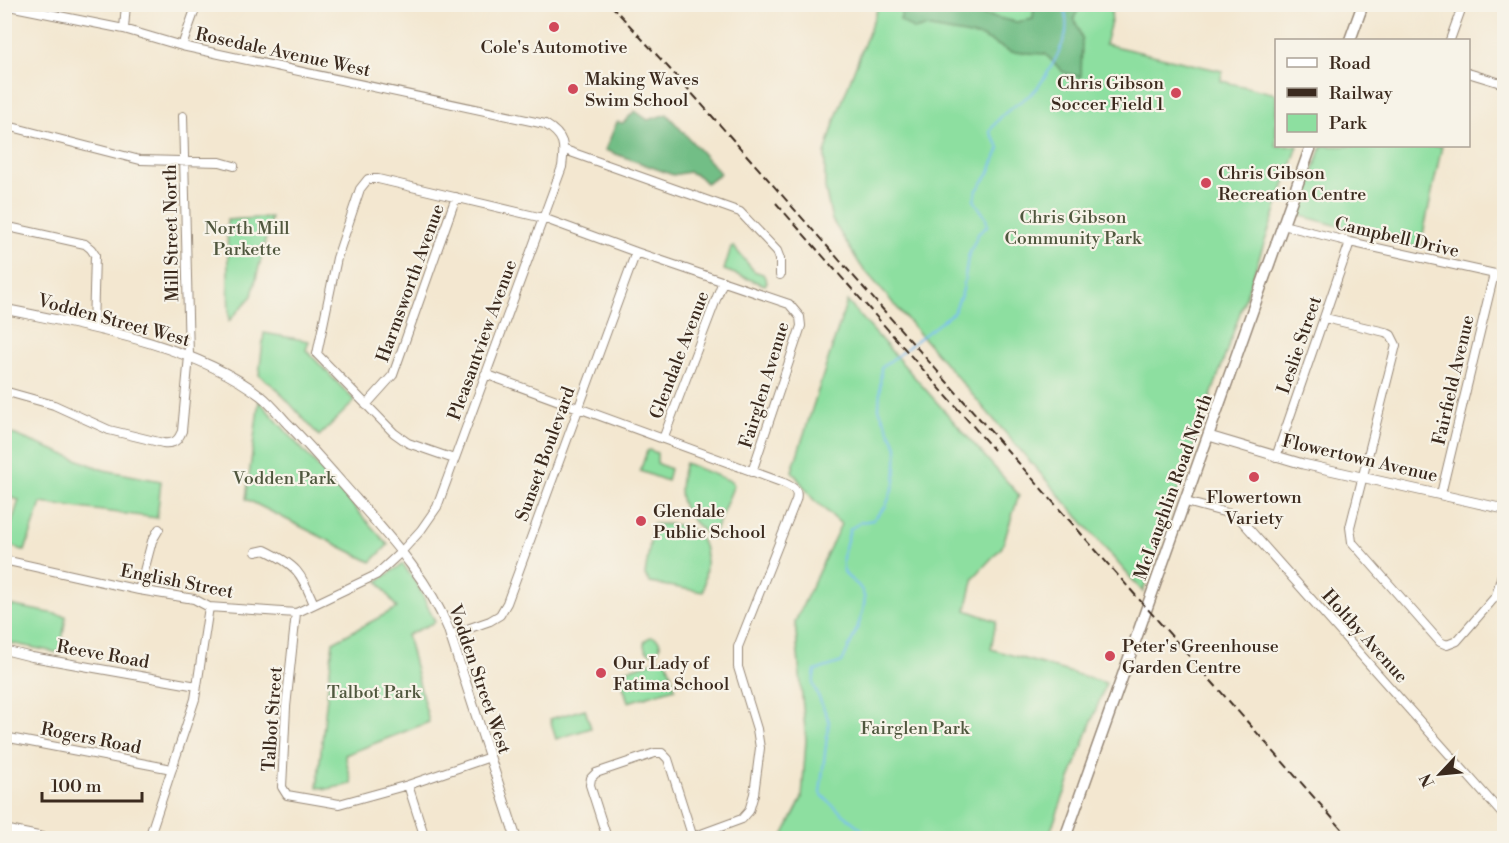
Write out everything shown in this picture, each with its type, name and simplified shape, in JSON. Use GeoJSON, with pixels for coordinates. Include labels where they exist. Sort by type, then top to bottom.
{"type":"FeatureCollection","features":[{"type":"Feature","properties":{"kind":"main road"},"geometry":{"type":"LineString","coordinates":[[1350,39],[1363,4]]}},
{"type":"Feature","properties":{"kind":"main road","name":"McLaughlin Road North"},"geometry":{"type":"LineString","coordinates":[[1065,838],[1311,147]]}},
{"type":"Feature","properties":{"kind":"street"},"geometry":{"type":"LineString","coordinates":[[124,29],[126,4]]}},
{"type":"Feature","properties":{"kind":"street"},"geometry":{"type":"LineString","coordinates":[[182,46],[197,4]]}},
{"type":"Feature","properties":{"kind":"street"},"geometry":{"type":"LineString","coordinates":[[1450,39],[1463,4]]}},
{"type":"Feature","properties":{"kind":"street"},"geometry":{"type":"LineString","coordinates":[[4,18],[7,5]]}},
{"type":"Feature","properties":{"kind":"street","name":"Rosedale Avenue West"},"geometry":{"type":"LineString","coordinates":[[7,5],[124,29],[182,46],[545,124],[555,130],[565,150]]}},
{"type":"Feature","properties":{"kind":"street"},"geometry":{"type":"LineString","coordinates":[[1470,74],[1504,84]]}},
{"type":"Feature","properties":{"kind":"street","name":"Mill Street North"},"geometry":{"type":"LineString","coordinates":[[4,391],[54,405],[109,430],[164,443],[172,444],[179,439],[182,431],[189,356],[183,116]]}},
{"type":"Feature","properties":{"kind":"street"},"geometry":{"type":"LineString","coordinates":[[4,125],[140,159],[220,162],[234,166]]}},
{"type":"Feature","properties":{"kind":"street"},"geometry":{"type":"LineString","coordinates":[[565,150],[740,212],[777,251],[780,259],[780,275]]}},
{"type":"Feature","properties":{"kind":"street","name":"Pleasantview Avenue"},"geometry":{"type":"LineString","coordinates":[[401,552],[421,530],[437,507],[562,167],[565,150]]}},
{"type":"Feature","properties":{"kind":"street","name":"Fairglen Avenue"},"geometry":{"type":"LineString","coordinates":[[366,405],[317,354],[317,346],[337,258],[360,189],[368,179],[378,179],[543,218],[789,304],[800,317],[801,326],[752,472],[795,488],[798,494],[738,647],[738,667],[757,729],[760,748],[753,794],[749,811],[742,819],[693,838]]}},
{"type":"Feature","properties":{"kind":"street","name":"Harmsworth Avenue"},"geometry":{"type":"LineString","coordinates":[[366,405],[393,375],[456,197]]}},
{"type":"Feature","properties":{"kind":"street","name":"Campbell Drive"},"geometry":{"type":"LineString","coordinates":[[1283,225],[1350,243],[1504,276]]}},
{"type":"Feature","properties":{"kind":"street"},"geometry":{"type":"LineString","coordinates":[[4,226],[85,244],[91,249],[95,255],[93,328]]}},
{"type":"Feature","properties":{"kind":"street","name":"Leslie Street"},"geometry":{"type":"LineString","coordinates":[[1276,457],[1350,243]]}},
{"type":"Feature","properties":{"kind":"street","name":"Sunset Boulevard"},"geometry":{"type":"LineString","coordinates":[[450,635],[490,621],[500,615],[507,603],[636,252]]}},
{"type":"Feature","properties":{"kind":"street","name":"Fairfield Avenue"},"geometry":{"type":"LineString","coordinates":[[1441,494],[1494,274]]}},
{"type":"Feature","properties":{"kind":"street","name":"Glendale Avenue"},"geometry":{"type":"LineString","coordinates":[[663,439],[723,281]]}},
{"type":"Feature","properties":{"kind":"street","name":"Vodden Street West"},"geometry":{"type":"LineString","coordinates":[[4,309],[93,328],[207,363],[261,396],[305,441],[401,552],[430,590],[440,608],[516,838]]}},
{"type":"Feature","properties":{"kind":"street"},"geometry":{"type":"LineString","coordinates":[[1325,318],[1385,332],[1391,335],[1396,345],[1350,526],[1352,543],[1440,642],[1447,645],[1457,641],[1496,596],[1504,567]]}},
{"type":"Feature","properties":{"kind":"street"},"geometry":{"type":"LineString","coordinates":[[485,374],[752,472]]}},
{"type":"Feature","properties":{"kind":"street"},"geometry":{"type":"LineString","coordinates":[[366,405],[394,433],[408,443],[454,459]]}},
{"type":"Feature","properties":{"kind":"street","name":"Flowertown Avenue"},"geometry":{"type":"LineString","coordinates":[[1209,436],[1276,457],[1504,508]]}},
{"type":"Feature","properties":{"kind":"street","name":"Holtby Avenue"},"geometry":{"type":"LineString","coordinates":[[1186,502],[1231,514],[1240,520],[1504,816]]}},
{"type":"Feature","properties":{"kind":"street"},"geometry":{"type":"LineString","coordinates":[[139,590],[152,541],[159,529]]}},
{"type":"Feature","properties":{"kind":"street"},"geometry":{"type":"LineString","coordinates":[[256,552],[265,550],[293,565],[301,574],[314,604]]}},
{"type":"Feature","properties":{"kind":"street"},"geometry":{"type":"LineString","coordinates":[[296,613],[373,578],[401,552]]}},
{"type":"Feature","properties":{"kind":"street","name":"English Street"},"geometry":{"type":"LineString","coordinates":[[4,560],[139,590],[194,599],[209,607],[296,613]]}},
{"type":"Feature","properties":{"kind":"street"},"geometry":{"type":"LineString","coordinates":[[149,838],[195,699],[209,607]]}},
{"type":"Feature","properties":{"kind":"street","name":"Talbot Street"},"geometry":{"type":"LineString","coordinates":[[296,613],[286,707],[282,787],[287,795],[339,804],[408,785],[490,757]]}},
{"type":"Feature","properties":{"kind":"street","name":"Reeve Road"},"geometry":{"type":"LineString","coordinates":[[4,650],[197,686]]}},
{"type":"Feature","properties":{"kind":"street","name":"Rogers Road"},"geometry":{"type":"LineString","coordinates":[[4,736],[172,770]]}},
{"type":"Feature","properties":{"kind":"street"},"geometry":{"type":"LineString","coordinates":[[607,838],[590,785],[591,778],[596,773],[655,753],[662,753],[668,759],[693,838]]}},
{"type":"Feature","properties":{"kind":"street"},"geometry":{"type":"LineString","coordinates":[[408,785],[426,838]]}},
{"type":"Feature","properties":{"kind":"street"},"geometry":{"type":"LineString","coordinates":[[4,829],[48,838]]}},
{"type":"Feature","properties":{"kind":"green space","name":"Chris Gibson Community Park"},"geometry":{"type":"Polygon","coordinates":[[[991,4],[1013,9],[1016,4],[1113,5],[1105,44],[1222,71],[1221,81],[1275,94],[1275,147],[1298,147],[1143,592],[861,266],[832,220],[825,188],[825,154],[835,120],[879,5],[991,4]]]}},
{"type":"Feature","properties":{"kind":"green space"},"geometry":{"type":"Polygon","coordinates":[[[904,5],[941,5],[1016,22],[1033,19],[1034,5],[1081,5],[1074,18],[1082,38],[1081,77],[1063,72],[1045,54],[1011,52],[982,37],[925,27],[914,30],[900,20],[904,5]]]}},
{"type":"Feature","properties":{"kind":"green space"},"geometry":{"type":"Polygon","coordinates":[[[635,111],[648,120],[667,114],[720,173],[717,177],[706,183],[699,176],[689,172],[673,175],[605,150],[617,122],[623,123],[635,111]]]}},
{"type":"Feature","properties":{"kind":"green space"},"geometry":{"type":"Polygon","coordinates":[[[1322,147],[1442,147],[1420,248],[1298,215],[1322,147]]]}},
{"type":"Feature","properties":{"kind":"green space","name":"North Mill Parkette"},"geometry":{"type":"Polygon","coordinates":[[[271,217],[252,296],[229,321],[227,220],[271,217]]]}},
{"type":"Feature","properties":{"kind":"green space"},"geometry":{"type":"Polygon","coordinates":[[[733,246],[754,271],[763,274],[767,282],[765,285],[724,270],[733,246]]]}},
{"type":"Feature","properties":{"kind":"green space","name":"Fairglen Park"},"geometry":{"type":"Polygon","coordinates":[[[847,301],[1019,495],[1002,547],[974,577],[966,610],[996,621],[991,649],[1106,683],[1048,838],[782,838],[802,798],[806,740],[795,622],[841,524],[813,499],[792,471],[847,301]]]}},
{"type":"Feature","properties":{"kind":"green space"},"geometry":{"type":"Polygon","coordinates":[[[264,333],[309,341],[306,350],[355,401],[319,436],[276,388],[259,375],[264,333]]]}},
{"type":"Feature","properties":{"kind":"green space","name":"Vodden Park"},"geometry":{"type":"Polygon","coordinates":[[[259,401],[388,545],[371,562],[246,499],[259,401]]]}},
{"type":"Feature","properties":{"kind":"green space"},"geometry":{"type":"Polygon","coordinates":[[[5,431],[104,470],[161,481],[157,518],[41,503],[25,551],[5,544],[19,500],[5,496],[5,431]]]}},
{"type":"Feature","properties":{"kind":"green space"},"geometry":{"type":"Polygon","coordinates":[[[649,450],[657,453],[657,463],[670,469],[667,481],[640,471],[649,450]]]}},
{"type":"Feature","properties":{"kind":"green space"},"geometry":{"type":"Polygon","coordinates":[[[685,463],[731,481],[734,485],[712,538],[694,522],[683,506],[680,487],[685,463]]]}},
{"type":"Feature","properties":{"kind":"green space"},"geometry":{"type":"Polygon","coordinates":[[[653,524],[687,527],[701,539],[706,556],[703,592],[650,583],[645,575],[653,524]]]}},
{"type":"Feature","properties":{"kind":"green space","name":"Talbot Park"},"geometry":{"type":"Polygon","coordinates":[[[403,564],[418,586],[435,622],[407,635],[429,722],[345,755],[352,784],[327,789],[317,787],[333,642],[397,608],[378,581],[403,564]]]}},
{"type":"Feature","properties":{"kind":"green space"},"geometry":{"type":"Polygon","coordinates":[[[4,604],[66,616],[60,653],[5,642],[4,604]]]}},
{"type":"Feature","properties":{"kind":"green space"},"geometry":{"type":"Polygon","coordinates":[[[652,637],[660,645],[652,653],[644,645],[652,637]]]}},
{"type":"Feature","properties":{"kind":"green space"},"geometry":{"type":"Polygon","coordinates":[[[666,658],[675,688],[628,702],[619,672],[666,658]]]}},
{"type":"Feature","properties":{"kind":"green space"},"geometry":{"type":"Polygon","coordinates":[[[585,709],[591,728],[556,739],[550,719],[585,709]]]}},
{"type":"Feature","properties":{"kind":"waterway"},"geometry":{"type":"LineString","coordinates":[[872,838],[820,793],[829,721],[813,684],[815,671],[842,662],[863,610],[864,596],[858,586],[846,575],[843,565],[850,529],[861,522],[873,520],[886,506],[895,482],[897,447],[879,409],[881,368],[954,312],[963,290],[968,257],[978,234],[987,226],[986,218],[974,200],[1000,148],[990,132],[1003,115],[1036,89],[1051,68],[1066,33],[1064,4]]}},
{"type":"Feature","properties":{"kind":"railway"},"geometry":{"type":"LineString","coordinates":[[610,4],[689,90],[1350,838]]}},
{"type":"Feature","properties":{"kind":"railway"},"geometry":{"type":"LineString","coordinates":[[776,203],[994,450]]}},
{"type":"Feature","properties":{"kind":"place","name":"Cole's Automotive"},"geometry":{"type":"Point","coordinates":[554,27]}},
{"type":"Feature","properties":{"kind":"place","name":"Making Waves Swim School"},"geometry":{"type":"Point","coordinates":[573,89]}},
{"type":"Feature","properties":{"kind":"place","name":"Chris Gibson Soccer Field 1"},"geometry":{"type":"Point","coordinates":[1176,93]}},
{"type":"Feature","properties":{"kind":"place","name":"Chris Gibson Recreation Centre"},"geometry":{"type":"Point","coordinates":[1206,183]}},
{"type":"Feature","properties":{"kind":"place","name":"Flowertown Variety"},"geometry":{"type":"Point","coordinates":[1254,477]}},
{"type":"Feature","properties":{"kind":"place","name":"Glendale Public School"},"geometry":{"type":"Point","coordinates":[641,521]}},
{"type":"Feature","properties":{"kind":"place","name":"Peter's Greenhouse Garden Centre"},"geometry":{"type":"Point","coordinates":[1110,656]}},
{"type":"Feature","properties":{"kind":"place","name":"Our Lady of Fatima School"},"geometry":{"type":"Point","coordinates":[601,673]}}]}
